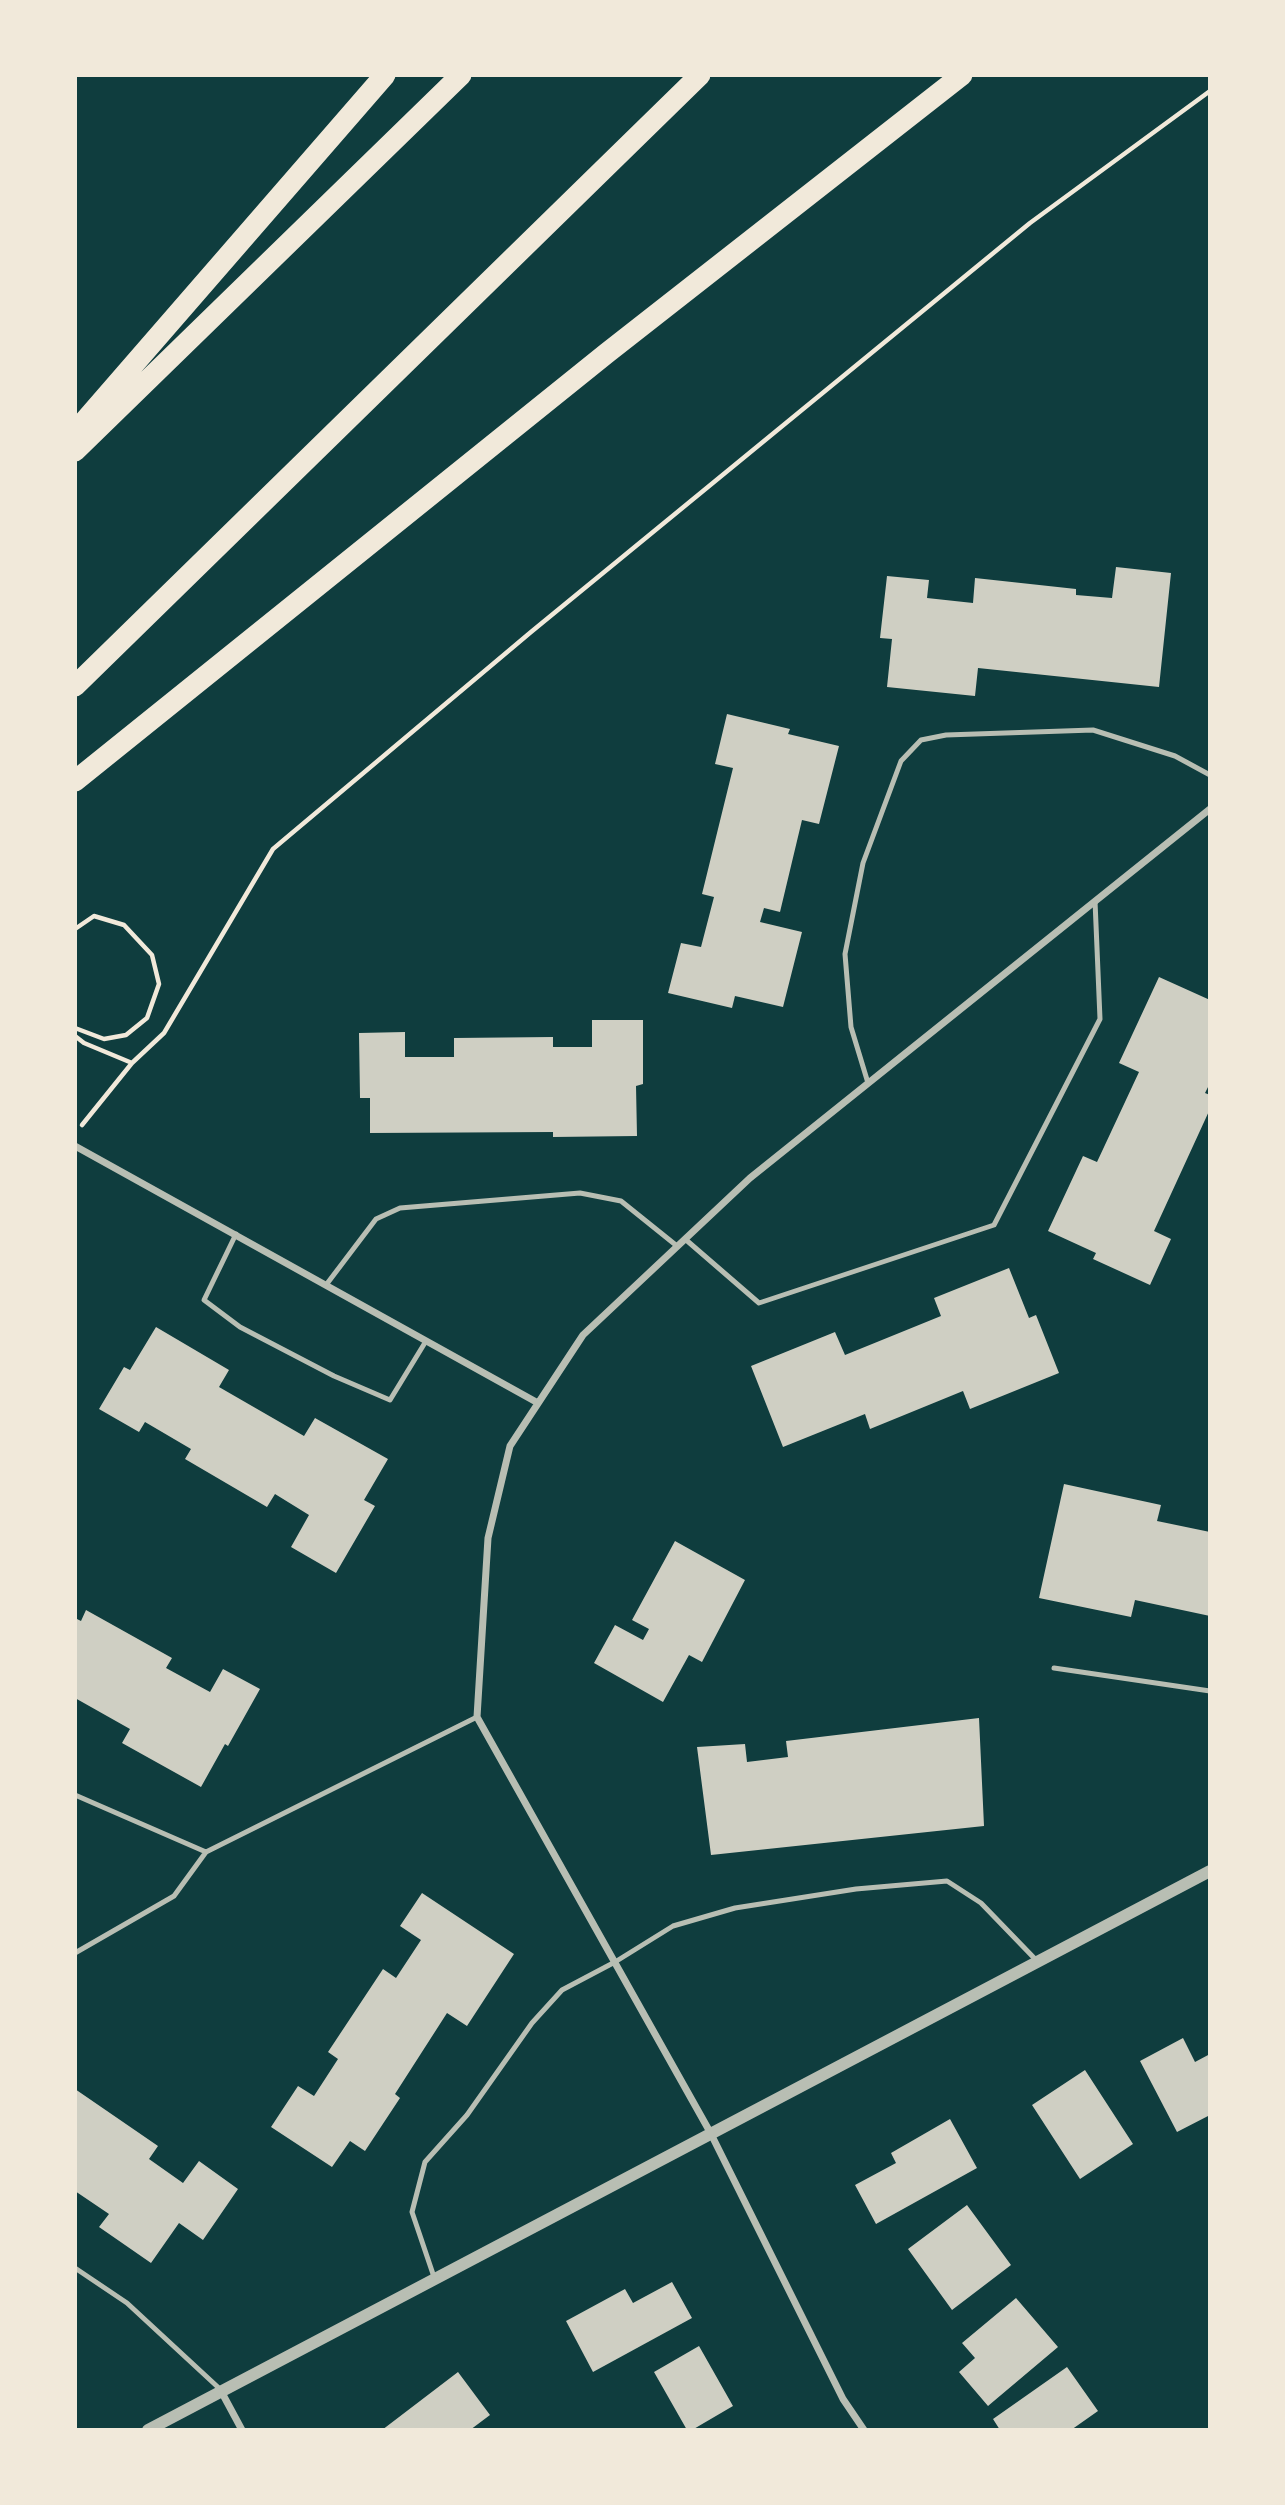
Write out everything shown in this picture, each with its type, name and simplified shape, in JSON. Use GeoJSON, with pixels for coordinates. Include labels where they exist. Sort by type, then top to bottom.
{"type":"FeatureCollection","features":[{"type":"Feature","properties":{"kind":"highway"},"geometry":{"type":"LineString","coordinates":[[75,432],[385,75]]}},
{"type":"Feature","properties":{"kind":"highway"},"geometry":{"type":"LineString","coordinates":[[75,451],[461,75]]}},
{"type":"Feature","properties":{"kind":"highway"},"geometry":{"type":"LineString","coordinates":[[75,686],[700,75]]}},
{"type":"Feature","properties":{"kind":"highway"},"geometry":{"type":"LineString","coordinates":[[75,781],[607,353],[962,75]]}},
{"type":"Feature","properties":{"kind":"street"},"geometry":{"type":"LineString","coordinates":[[864,2430],[843,2399],[710,2132],[477,1717],[488,1538],[510,1446],[583,1335],[750,1178],[1210,809]]}},
{"type":"Feature","properties":{"kind":"street"},"geometry":{"type":"LineString","coordinates":[[75,1146],[538,1403]]}},
{"type":"Feature","properties":{"kind":"street"},"geometry":{"type":"LineString","coordinates":[[148,2430],[1210,1871]]}},
{"type":"Feature","properties":{"kind":"street"},"geometry":{"type":"LineString","coordinates":[[221,2390],[242,2430]]}},
{"type":"Feature","properties":{"kind":"lane"},"geometry":{"type":"LineString","coordinates":[[868,1083],[851,1027],[845,954],[863,863],[901,761],[921,740],[957,734],[1093,730],[1175,756],[1210,775]]}},
{"type":"Feature","properties":{"kind":"lane"},"geometry":{"type":"LineString","coordinates":[[685,1239],[759,1303],[994,1225],[1100,1019],[1095,901]]}},
{"type":"Feature","properties":{"kind":"lane"},"geometry":{"type":"LineString","coordinates":[[326,1285],[376,1219],[400,1208],[580,1193],[621,1202],[677,1245]]}},
{"type":"Feature","properties":{"kind":"lane"},"geometry":{"type":"LineString","coordinates":[[236,1234],[204,1300],[240,1327],[334,1376],[390,1400],[426,1341]]}},
{"type":"Feature","properties":{"kind":"lane"},"geometry":{"type":"LineString","coordinates":[[1054,1668],[1210,1691]]}},
{"type":"Feature","properties":{"kind":"lane"},"geometry":{"type":"LineString","coordinates":[[75,1953],[174,1896],[206,1852],[477,1717]]}},
{"type":"Feature","properties":{"kind":"lane"},"geometry":{"type":"LineString","coordinates":[[75,1794],[206,1852]]}},
{"type":"Feature","properties":{"kind":"lane"},"geometry":{"type":"LineString","coordinates":[[435,2278],[412,2212],[425,2162],[467,2115],[532,2023],[562,1990],[615,1962],[673,1926],[736,1908],[856,1889],[947,1881],[981,1903],[1037,1961]]}},
{"type":"Feature","properties":{"kind":"lane"},"geometry":{"type":"LineString","coordinates":[[75,2268],[127,2303],[221,2390]]}},
{"type":"Feature","properties":{"kind":"path"},"geometry":{"type":"LineString","coordinates":[[75,1134],[132,1063],[164,1033],[273,849],[542,623],[1030,223],[1210,91]]}},
{"type":"Feature","properties":{"kind":"path"},"geometry":{"type":"LineString","coordinates":[[75,929],[94,916],[124,925],[152,955],[159,984],[148,1018],[126,1035],[104,1039],[75,1028]]}},
{"type":"Feature","properties":{"kind":"path"},"geometry":{"type":"LineString","coordinates":[[75,1036],[84,1043],[132,1063]]}},
{"type":"Feature","properties":{"kind":"building"},"geometry":{"type":"Polygon","coordinates":[[[1116,567],[1171,573],[1159,687],[978,668],[975,696],[887,687],[892,639],[880,638],[887,576],[929,580],[927,598],[973,603],[975,578],[1076,589],[1076,595],[1112,598],[1116,567]]]}},
{"type":"Feature","properties":{"kind":"building"},"geometry":{"type":"Polygon","coordinates":[[[727,714],[790,729],[788,734],[839,746],[819,824],[802,820],[780,912],[764,908],[760,922],[802,932],[783,1007],[735,996],[732,1008],[668,993],[681,943],[701,947],[714,897],[702,894],[733,768],[715,764],[727,714]]]}},
{"type":"Feature","properties":{"kind":"building"},"geometry":{"type":"Polygon","coordinates":[[[1159,977],[1210,1000],[1210,1083],[1205,1093],[1210,1095],[1210,1109],[1154,1231],[1171,1239],[1150,1285],[1093,1259],[1096,1253],[1048,1231],[1083,1156],[1097,1162],[1139,1072],[1119,1063],[1159,977]]]}},
{"type":"Feature","properties":{"kind":"building"},"geometry":{"type":"Polygon","coordinates":[[[592,1020],[643,1020],[643,1084],[636,1086],[637,1136],[553,1137],[553,1132],[370,1133],[370,1098],[360,1098],[359,1033],[405,1032],[405,1057],[454,1057],[454,1038],[553,1037],[553,1047],[592,1047],[592,1020]]]}},
{"type":"Feature","properties":{"kind":"building"},"geometry":{"type":"Polygon","coordinates":[[[1009,1268],[1029,1318],[1036,1315],[1059,1373],[970,1409],[963,1391],[870,1429],[865,1414],[783,1447],[751,1366],[835,1332],[845,1355],[941,1316],[934,1298],[1009,1268]]]}},
{"type":"Feature","properties":{"kind":"building"},"geometry":{"type":"Polygon","coordinates":[[[156,1327],[229,1370],[219,1387],[304,1436],[315,1418],[388,1459],[364,1500],[375,1506],[336,1573],[291,1547],[309,1515],[275,1494],[267,1507],[185,1459],[191,1449],[145,1422],[139,1432],[99,1409],[124,1367],[130,1370],[156,1327]]]}},
{"type":"Feature","properties":{"kind":"building"},"geometry":{"type":"Polygon","coordinates":[[[1064,1484],[1161,1505],[1157,1521],[1210,1532],[1210,1616],[1135,1600],[1131,1617],[1039,1598],[1064,1484]]]}},
{"type":"Feature","properties":{"kind":"building"},"geometry":{"type":"Polygon","coordinates":[[[675,1541],[745,1580],[702,1662],[689,1655],[663,1702],[594,1663],[615,1625],[643,1640],[649,1629],[632,1620],[675,1541]]]}},
{"type":"Feature","properties":{"kind":"building"},"geometry":{"type":"Polygon","coordinates":[[[86,1610],[172,1658],[166,1668],[210,1692],[223,1669],[260,1689],[201,1787],[122,1743],[130,1729],[75,1698],[75,1618],[81,1621],[86,1610]]]}},
{"type":"Feature","properties":{"kind":"building"},"geometry":{"type":"Polygon","coordinates":[[[979,1718],[984,1826],[711,1855],[697,1747],[745,1744],[747,1762],[788,1757],[786,1741],[979,1718]]]}},
{"type":"Feature","properties":{"kind":"building"},"geometry":{"type":"Polygon","coordinates":[[[422,1893],[514,1954],[467,2026],[447,2013],[395,2094],[400,2098],[365,2151],[350,2141],[332,2167],[271,2127],[298,2086],[314,2096],[338,2059],[328,2052],[383,1969],[396,1978],[421,1940],[400,1926],[422,1893]]]}},
{"type":"Feature","properties":{"kind":"building"},"geometry":{"type":"Polygon","coordinates":[[[1183,2038],[1195,2062],[1210,2054],[1210,2115],[1177,2132],[1140,2061],[1183,2038]]]}},
{"type":"Feature","properties":{"kind":"building"},"geometry":{"type":"Polygon","coordinates":[[[1085,2070],[1133,2144],[1080,2179],[1032,2105],[1085,2070]]]}},
{"type":"Feature","properties":{"kind":"building"},"geometry":{"type":"Polygon","coordinates":[[[75,2089],[158,2146],[149,2159],[183,2183],[199,2161],[238,2189],[203,2240],[179,2223],[151,2263],[99,2227],[109,2214],[75,2191],[75,2089]]]}},
{"type":"Feature","properties":{"kind":"building"},"geometry":{"type":"Polygon","coordinates":[[[950,2119],[977,2168],[876,2224],[855,2185],[896,2163],[891,2153],[950,2119]]]}},
{"type":"Feature","properties":{"kind":"building"},"geometry":{"type":"Polygon","coordinates":[[[967,2205],[1011,2265],[952,2310],[908,2249],[967,2205]]]}},
{"type":"Feature","properties":{"kind":"building"},"geometry":{"type":"Polygon","coordinates":[[[672,2282],[692,2318],[593,2372],[566,2321],[625,2289],[633,2303],[672,2282]]]}},
{"type":"Feature","properties":{"kind":"building"},"geometry":{"type":"Polygon","coordinates":[[[1016,2298],[1058,2347],[988,2406],[959,2372],[975,2358],[962,2343],[1016,2298]]]}},
{"type":"Feature","properties":{"kind":"building"},"geometry":{"type":"Polygon","coordinates":[[[699,2346],[733,2406],[692,2430],[687,2430],[654,2372],[699,2346]]]}},
{"type":"Feature","properties":{"kind":"building"},"geometry":{"type":"Polygon","coordinates":[[[1067,2367],[1098,2411],[1071,2430],[1000,2430],[993,2419],[1067,2367]]]}},
{"type":"Feature","properties":{"kind":"building"},"geometry":{"type":"Polygon","coordinates":[[[458,2372],[490,2415],[470,2430],[382,2430],[458,2372]]]}}]}
